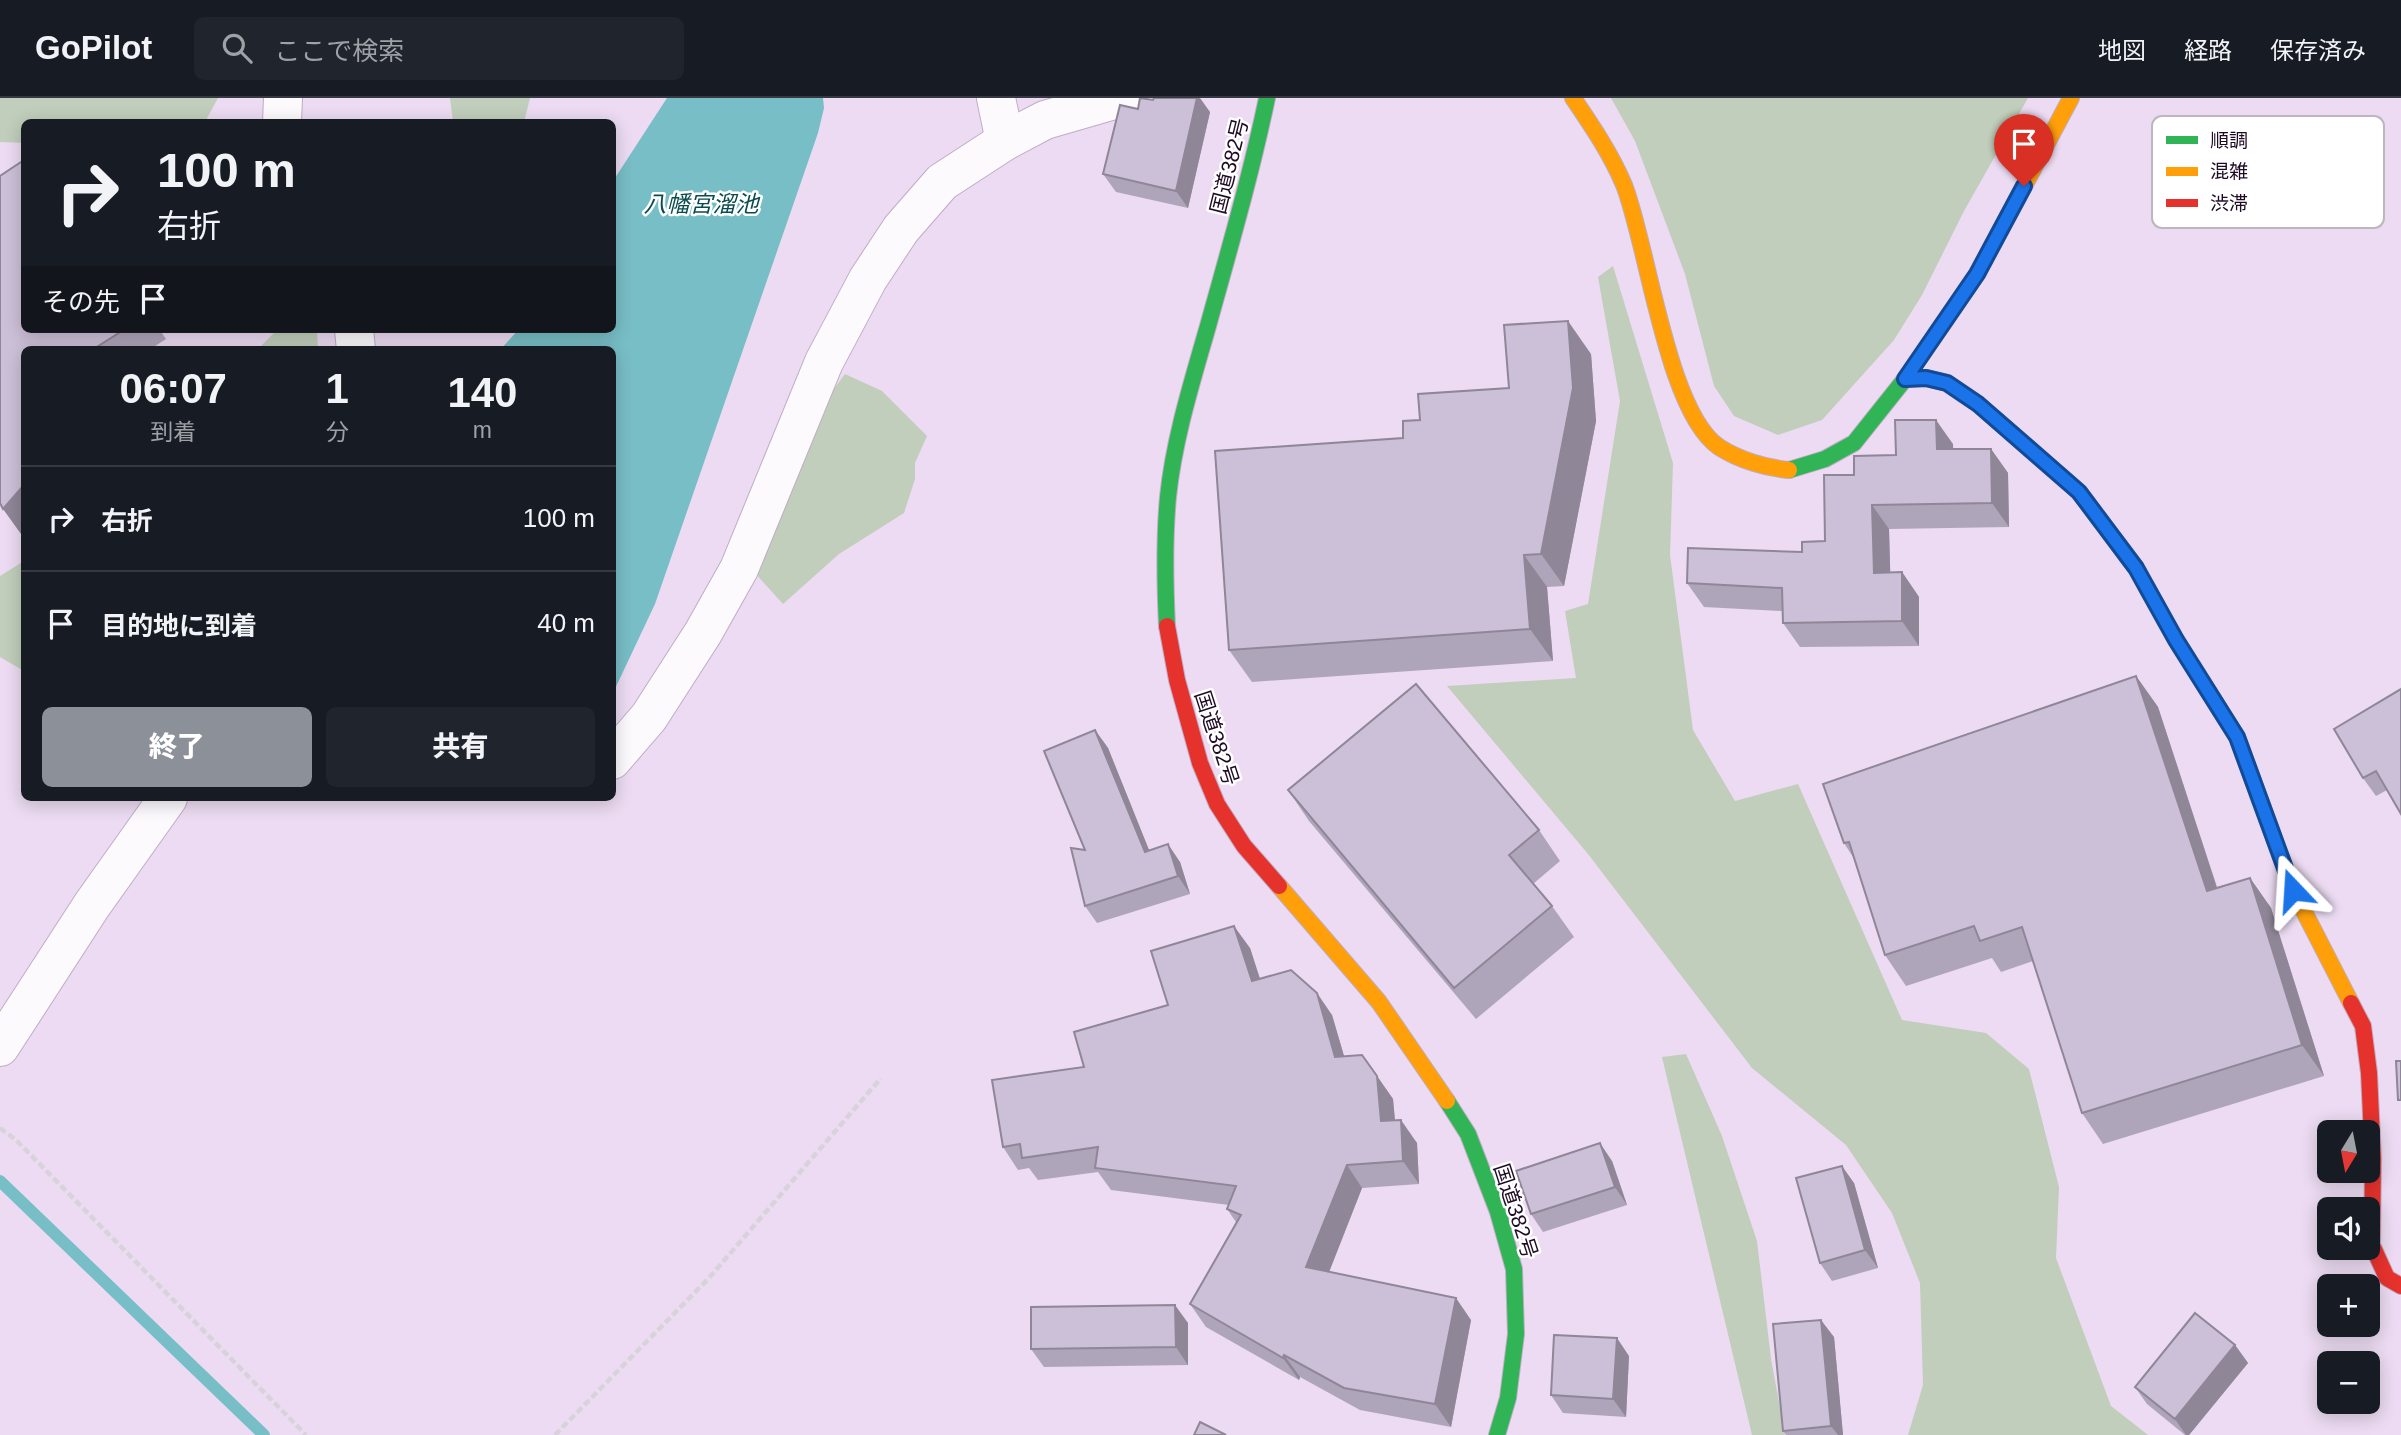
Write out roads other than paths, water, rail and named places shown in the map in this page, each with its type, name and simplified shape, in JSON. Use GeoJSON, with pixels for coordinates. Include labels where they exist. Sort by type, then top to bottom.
{"type":"FeatureCollection","features":[{"type":"Feature","properties":{"kind":"main road","name":"国道382号"},"geometry":{"type":"LineString","coordinates":[[1267,98],[1253,167],[1190,388],[1176,447],[1168,497],[1166,533],[1168,637],[1200,763],[1217,804],[1244,846],[1379,1002],[1423,1063],[1468,1134],[1498,1212],[1514,1269],[1516,1334],[1508,1398],[1497,1435]]}},
{"type":"Feature","properties":{"kind":"main road"},"geometry":{"type":"LineString","coordinates":[[1573,98],[1599,135],[1624,186],[1676,379],[1700,427],[1718,446],[1750,462],[1788,470],[1825,460],[1854,443],[1905,379],[1977,274],[2071,98]]}},
{"type":"Feature","properties":{"kind":"main road"},"geometry":{"type":"LineString","coordinates":[[1905,379],[1926,378],[1947,383],[1978,404],[2079,492],[2136,568],[2176,640],[2237,737],[2293,890],[2363,1026],[2369,1073],[2373,1159],[2372,1245],[2387,1278],[2401,1286]]}},
{"type":"Feature","properties":{"kind":"street"},"geometry":{"type":"LineString","coordinates":[[282,119],[283,98]]}},
{"type":"Feature","properties":{"kind":"street"},"geometry":{"type":"LineString","coordinates":[[996,98],[1005,141]]}},
{"type":"Feature","properties":{"kind":"street"},"geometry":{"type":"LineString","coordinates":[[618,746],[649,717],[740,569],[824,362],[868,279],[901,229],[942,182],[1005,141],[1045,120],[1121,98]]}},
{"type":"Feature","properties":{"kind":"street"},"geometry":{"type":"LineString","coordinates":[[0,1046],[92,905],[166,801]]}},
{"type":"Feature","properties":{"kind":"water","name":"八幡宮溜池"},"geometry":{"type":"Polygon","coordinates":[[[667,98],[823,98],[824,108],[818,133],[655,604],[616,687],[616,346],[504,346],[515,333],[616,333],[616,176],[667,98]]]}},
{"type":"Feature","properties":{"kind":"waterway"},"geometry":{"type":"LineString","coordinates":[[0,1181],[264,1435]]}}]}
